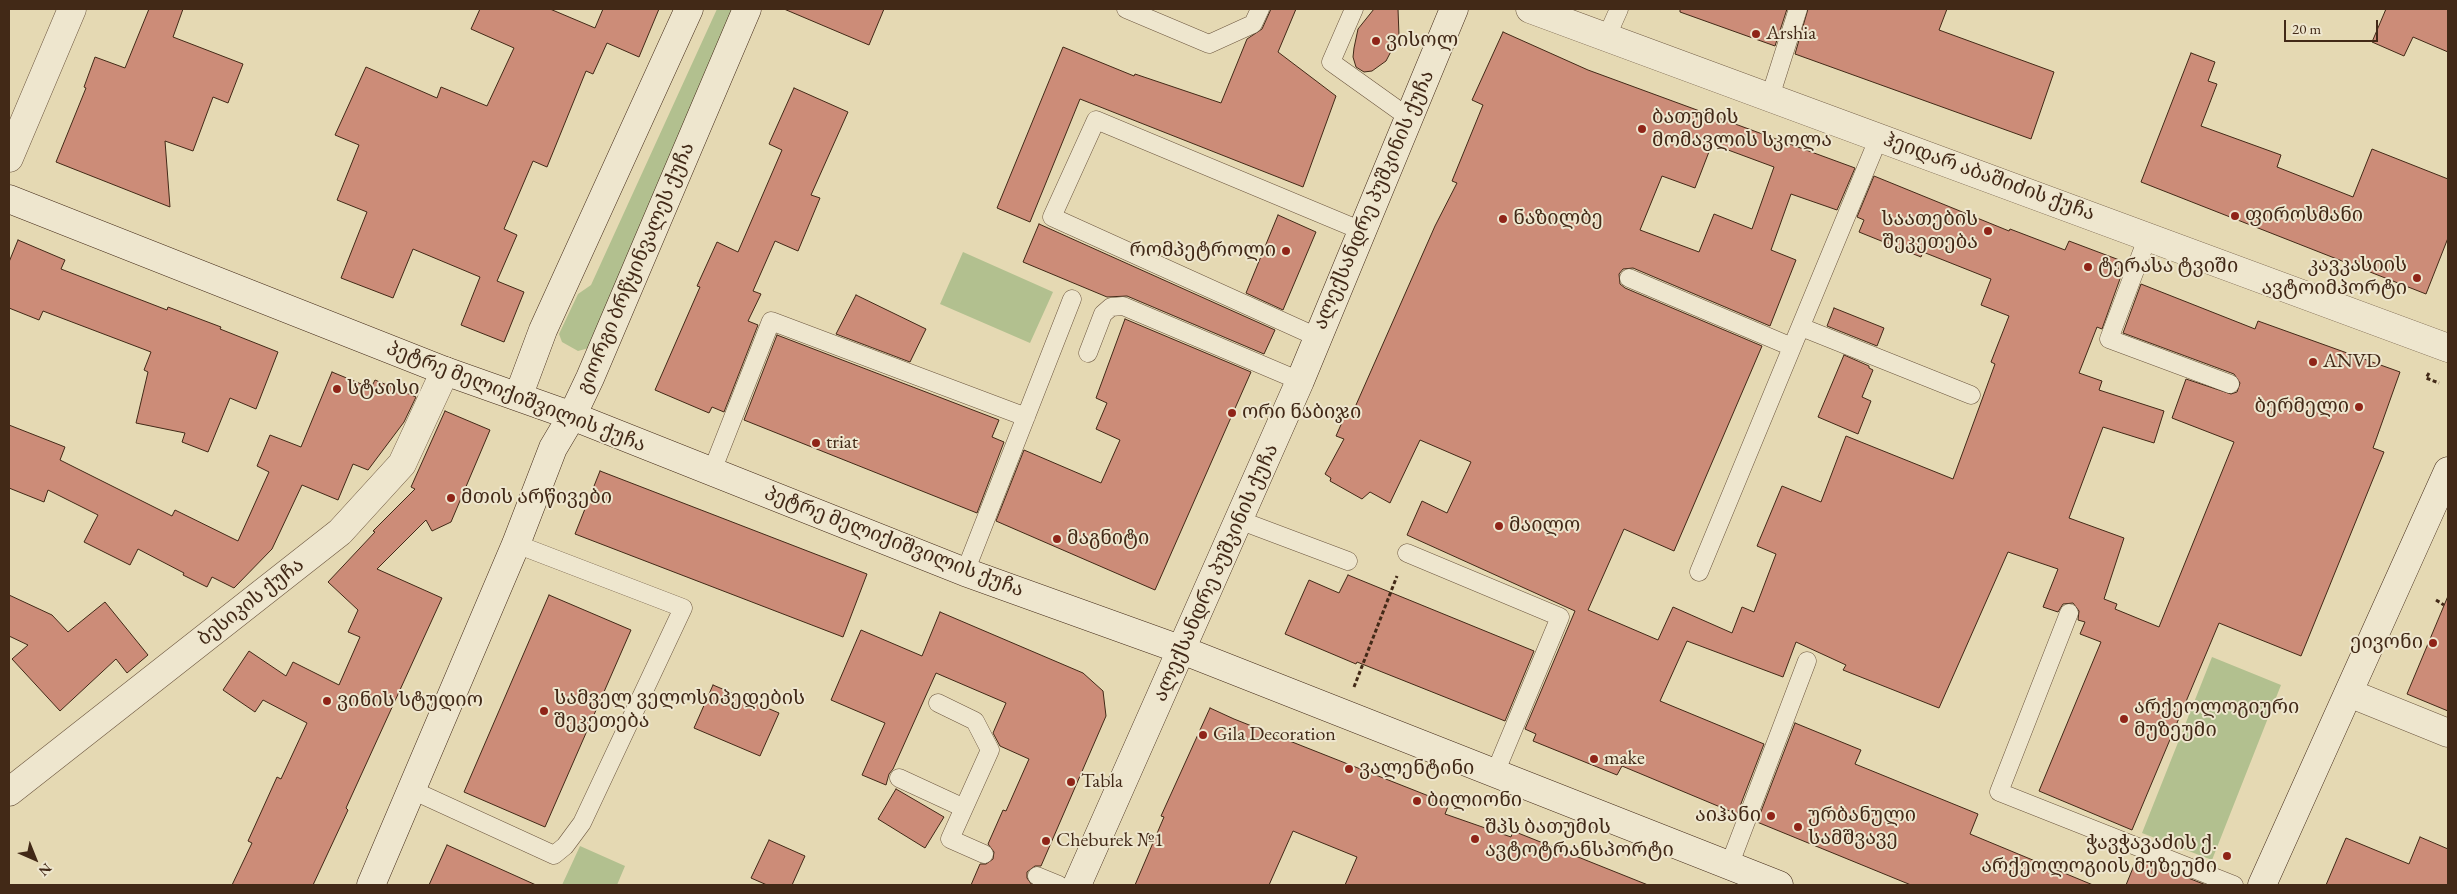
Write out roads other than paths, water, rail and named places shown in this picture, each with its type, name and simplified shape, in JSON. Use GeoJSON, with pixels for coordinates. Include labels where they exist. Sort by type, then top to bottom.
{"type":"FeatureCollection","features":[{"type":"Feature","properties":{"kind":"street"},"geometry":{"type":"LineString","coordinates":[[9,158],[72,9]]}},
{"type":"Feature","properties":{"kind":"street"},"geometry":{"type":"LineString","coordinates":[[518,398],[540,338],[689,9]]}},
{"type":"Feature","properties":{"kind":"street","name":"გიორგი ბრწყინვალეს ქუჩა"},"geometry":{"type":"LineString","coordinates":[[371,885],[516,544],[553,448],[572,416],[747,9]]}},
{"type":"Feature","properties":{"kind":"street","name":"ალექსანდრე პუშკინის ქუჩა"},"geometry":{"type":"LineString","coordinates":[[1077,885],[1300,381],[1454,9]]}},
{"type":"Feature","properties":{"kind":"street","name":"ჰეიდარ აბაშიძის ქუჩა"},"geometry":{"type":"LineString","coordinates":[[1530,9],[2448,348]]}},
{"type":"Feature","properties":{"kind":"street","name":"პეტრე მელიქიშვილის ქუჩა"},"geometry":{"type":"LineString","coordinates":[[9,199],[445,371],[572,416],[965,572],[1182,650],[1779,885]]}},
{"type":"Feature","properties":{"kind":"street","name":"ბესიკის ქუჩა"},"geometry":{"type":"LineString","coordinates":[[9,792],[340,532],[402,464],[445,371]]}},
{"type":"Feature","properties":{"kind":"street"},"geometry":{"type":"LineString","coordinates":[[2262,885],[2448,471]]}},
{"type":"Feature","properties":{"kind":"street"},"geometry":{"type":"LineString","coordinates":[[2349,693],[2448,733]]}},
{"type":"Feature","properties":{"kind":"lane"},"geometry":{"type":"LineString","coordinates":[[1126,9],[1208,44],[1253,24],[1260,9]]}},
{"type":"Feature","properties":{"kind":"lane"},"geometry":{"type":"LineString","coordinates":[[1354,9],[1331,62],[1408,117]]}},
{"type":"Feature","properties":{"kind":"lane"},"geometry":{"type":"LineString","coordinates":[[1607,36],[1619,9]]}},
{"type":"Feature","properties":{"kind":"lane"},"geometry":{"type":"LineString","coordinates":[[1770,97],[1798,9]]}},
{"type":"Feature","properties":{"kind":"lane"},"geometry":{"type":"LineString","coordinates":[[1317,337],[1052,217],[1096,120],[1362,231]]}},
{"type":"Feature","properties":{"kind":"lane"},"geometry":{"type":"LineString","coordinates":[[1699,572],[1879,137]]}},
{"type":"Feature","properties":{"kind":"lane"},"geometry":{"type":"LineString","coordinates":[[2148,236],[2109,339],[2230,384]]}},
{"type":"Feature","properties":{"kind":"lane"},"geometry":{"type":"LineString","coordinates":[[1629,278],[1792,347]]}},
{"type":"Feature","properties":{"kind":"lane"},"geometry":{"type":"LineString","coordinates":[[965,572],[1072,299]]}},
{"type":"Feature","properties":{"kind":"lane"},"geometry":{"type":"LineString","coordinates":[[1088,353],[1103,314],[1112,307],[1123,306],[1300,381]]}},
{"type":"Feature","properties":{"kind":"lane"},"geometry":{"type":"LineString","coordinates":[[712,471],[771,321],[1026,417]]}},
{"type":"Feature","properties":{"kind":"lane"},"geometry":{"type":"LineString","coordinates":[[1801,327],[1971,395]]}},
{"type":"Feature","properties":{"kind":"lane"},"geometry":{"type":"LineString","coordinates":[[1239,520],[1348,560]]}},
{"type":"Feature","properties":{"kind":"lane"},"geometry":{"type":"LineString","coordinates":[[412,790],[554,855],[565,846],[582,823],[684,608],[516,544]]}},
{"type":"Feature","properties":{"kind":"lane"},"geometry":{"type":"LineString","coordinates":[[1406,553],[1560,616],[1495,774]]}},
{"type":"Feature","properties":{"kind":"lane"},"geometry":{"type":"LineString","coordinates":[[2069,613],[1999,792],[2234,885]]}},
{"type":"Feature","properties":{"kind":"lane"},"geometry":{"type":"LineString","coordinates":[[1728,866],[1807,661]]}},
{"type":"Feature","properties":{"kind":"lane"},"geometry":{"type":"LineString","coordinates":[[938,703],[975,721],[990,750],[950,839],[984,854]]}},
{"type":"Feature","properties":{"kind":"lane"},"geometry":{"type":"LineString","coordinates":[[899,778],[964,808]]}},
{"type":"Feature","properties":{"kind":"lane"},"geometry":{"type":"LineString","coordinates":[[1036,876],[1059,885]]}},
{"type":"Feature","properties":{"kind":"place","name":"Arshia"},"geometry":{"type":"Point","coordinates":[1756,34]}},
{"type":"Feature","properties":{"kind":"place","name":"ვისოლ"},"geometry":{"type":"Point","coordinates":[1376,41]}},
{"type":"Feature","properties":{"kind":"place","name":"ბათუმის მომავლის სკოლა"},"geometry":{"type":"Point","coordinates":[1642,129]}},
{"type":"Feature","properties":{"kind":"place","name":"ფიროსმანი"},"geometry":{"type":"Point","coordinates":[2235,216]}},
{"type":"Feature","properties":{"kind":"place","name":"ნაზილბე"},"geometry":{"type":"Point","coordinates":[1503,219]}},
{"type":"Feature","properties":{"kind":"place","name":"საათების შეკეთება"},"geometry":{"type":"Point","coordinates":[1988,231]}},
{"type":"Feature","properties":{"kind":"place","name":"რომპეტროლი"},"geometry":{"type":"Point","coordinates":[1286,251]}},
{"type":"Feature","properties":{"kind":"place","name":"ტერასა ტვიში"},"geometry":{"type":"Point","coordinates":[2088,267]}},
{"type":"Feature","properties":{"kind":"place","name":"კავკასიის ავტოიმპორტი"},"geometry":{"type":"Point","coordinates":[2417,278]}},
{"type":"Feature","properties":{"kind":"place","name":"ANVD"},"geometry":{"type":"Point","coordinates":[2313,362]}},
{"type":"Feature","properties":{"kind":"place","name":"სტაისი"},"geometry":{"type":"Point","coordinates":[337,389]}},
{"type":"Feature","properties":{"kind":"place","name":"ბერმელი"},"geometry":{"type":"Point","coordinates":[2359,407]}},
{"type":"Feature","properties":{"kind":"place","name":"ორი ნაბიჯი"},"geometry":{"type":"Point","coordinates":[1232,413]}},
{"type":"Feature","properties":{"kind":"place","name":"triat"},"geometry":{"type":"Point","coordinates":[816,443]}},
{"type":"Feature","properties":{"kind":"place","name":"მთის არწივები"},"geometry":{"type":"Point","coordinates":[451,498]}},
{"type":"Feature","properties":{"kind":"place","name":"მაილო"},"geometry":{"type":"Point","coordinates":[1499,526]}},
{"type":"Feature","properties":{"kind":"place","name":"მაგნიტი"},"geometry":{"type":"Point","coordinates":[1057,539]}},
{"type":"Feature","properties":{"kind":"place","name":"ეივონი"},"geometry":{"type":"Point","coordinates":[2433,643]}},
{"type":"Feature","properties":{"kind":"place","name":"ვინის სტუდიო"},"geometry":{"type":"Point","coordinates":[327,701]}},
{"type":"Feature","properties":{"kind":"place","name":"სამველ ველოსიპედების შეკეთება"},"geometry":{"type":"Point","coordinates":[544,711]}},
{"type":"Feature","properties":{"kind":"place","name":"არქეოლოგიური მუზეუმი"},"geometry":{"type":"Point","coordinates":[2124,719]}},
{"type":"Feature","properties":{"kind":"place","name":"Gila Decoration"},"geometry":{"type":"Point","coordinates":[1203,735]}},
{"type":"Feature","properties":{"kind":"place","name":"make"},"geometry":{"type":"Point","coordinates":[1594,759]}},
{"type":"Feature","properties":{"kind":"place","name":"ვალენტინი"},"geometry":{"type":"Point","coordinates":[1349,769]}},
{"type":"Feature","properties":{"kind":"place","name":"Tabla"},"geometry":{"type":"Point","coordinates":[1071,782]}},
{"type":"Feature","properties":{"kind":"place","name":"ბილიონი"},"geometry":{"type":"Point","coordinates":[1417,801]}},
{"type":"Feature","properties":{"kind":"place","name":"აიჰანი"},"geometry":{"type":"Point","coordinates":[1771,816]}},
{"type":"Feature","properties":{"kind":"place","name":"ურბანული სამშვავე"},"geometry":{"type":"Point","coordinates":[1798,827]}},
{"type":"Feature","properties":{"kind":"place","name":"შპს ბათუმის ავტოტრანსპორტი"},"geometry":{"type":"Point","coordinates":[1475,839]}},
{"type":"Feature","properties":{"kind":"place","name":"Cheburek №1"},"geometry":{"type":"Point","coordinates":[1046,841]}},
{"type":"Feature","properties":{"kind":"place","name":"ჭავჭავაძის ქ. არქეოლოგიის მუზეუმი"},"geometry":{"type":"Point","coordinates":[2227,856]}}]}
